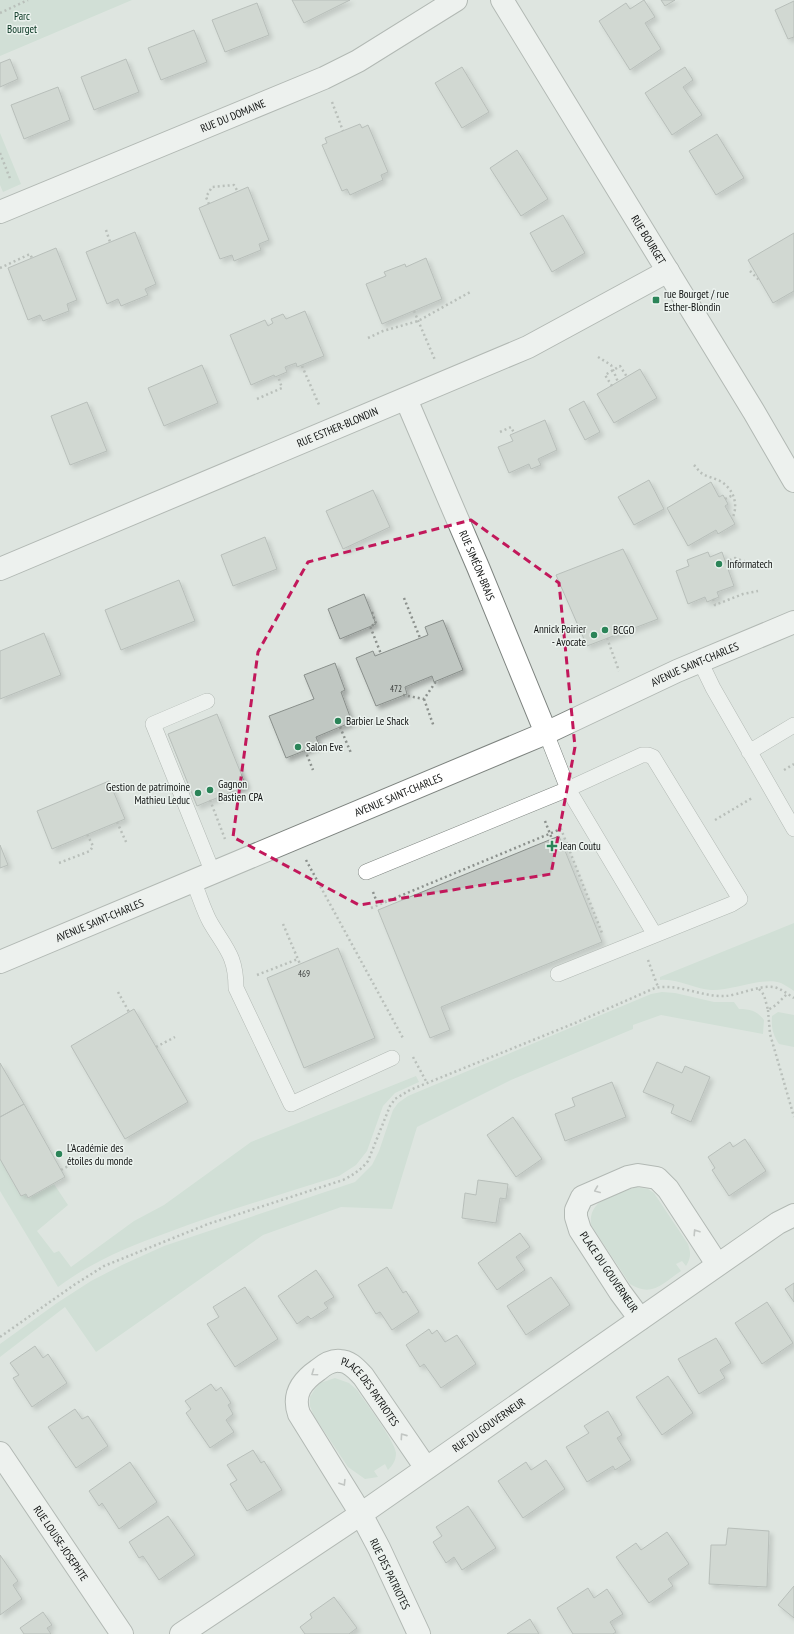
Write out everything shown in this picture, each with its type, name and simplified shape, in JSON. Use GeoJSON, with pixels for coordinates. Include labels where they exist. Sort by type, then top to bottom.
{"type":"FeatureCollection","features":[{"type":"Feature","properties":{"kind":"street","name":"RUE DU DOMAINE"},"geometry":{"type":"LineString","coordinates":[[0,212],[358,62],[456,0]]}},
{"type":"Feature","properties":{"kind":"street","name":"RUE BOURGET"},"geometry":{"type":"LineString","coordinates":[[502,0],[668,270],[794,481]]}},
{"type":"Feature","properties":{"kind":"street","name":"RUE ESTHER-BLONDIN"},"geometry":{"type":"LineString","coordinates":[[0,569],[543,340],[668,270]]}},
{"type":"Feature","properties":{"kind":"street","name":"RUE SIMÉON-BRAIS"},"geometry":{"type":"LineString","coordinates":[[406,399],[478,567],[546,733]]}},
{"type":"Feature","properties":{"kind":"street","name":"AVENUE SAINT-CHARLES"},"geometry":{"type":"LineString","coordinates":[[0,962],[546,733],[700,661],[794,622]]}},
{"type":"Feature","properties":{"kind":"street","name":"PLACE DU GOUVERNEUR"},"geometry":{"type":"LineString","coordinates":[[640,1319],[620,1292],[577,1225],[576,1210],[582,1197],[633,1176],[648,1176],[656,1178],[668,1189],[717,1264]]}},
{"type":"Feature","properties":{"kind":"street","name":"RUE DU GOUVERNEUR"},"geometry":{"type":"LineString","coordinates":[[181,1634],[361,1514],[717,1264],[778,1223],[794,1215]]}},
{"type":"Feature","properties":{"kind":"street","name":"PLACE DES PATRIOTES"},"geometry":{"type":"LineString","coordinates":[[361,1514],[299,1414],[296,1406],[296,1398],[298,1390],[306,1378],[331,1362],[341,1361],[349,1364],[357,1370],[426,1468]]}},
{"type":"Feature","properties":{"kind":"street","name":"RUE LOUISE-JOSEPHTE"},"geometry":{"type":"LineString","coordinates":[[0,1453],[122,1634]]}},
{"type":"Feature","properties":{"kind":"street","name":"RUE DES PATRIOTES"},"geometry":{"type":"LineString","coordinates":[[361,1514],[379,1548],[419,1634]]}},
{"type":"Feature","properties":{"kind":"lane"},"geometry":{"type":"LineString","coordinates":[[700,661],[713,688],[794,829]]}},
{"type":"Feature","properties":{"kind":"lane"},"geometry":{"type":"LineString","coordinates":[[208,701],[153,724],[213,873]]}},
{"type":"Feature","properties":{"kind":"lane"},"geometry":{"type":"LineString","coordinates":[[749,752],[794,725]]}},
{"type":"Feature","properties":{"kind":"lane"},"geometry":{"type":"LineString","coordinates":[[546,733],[568,790],[655,935]]}},
{"type":"Feature","properties":{"kind":"lane"},"geometry":{"type":"LineString","coordinates":[[366,872],[568,790],[642,755],[653,757],[740,899],[732,904],[558,974]]}},
{"type":"Feature","properties":{"kind":"lane"},"geometry":{"type":"LineString","coordinates":[[193,881],[210,921],[227,948],[236,970],[236,988],[291,1104],[392,1058]]}},
{"type":"Feature","properties":{"kind":"path"},"geometry":{"type":"LineString","coordinates":[[0,13],[28,0]]}},
{"type":"Feature","properties":{"kind":"path"},"geometry":{"type":"LineString","coordinates":[[330,97],[343,131]]}},
{"type":"Feature","properties":{"kind":"path"},"geometry":{"type":"LineString","coordinates":[[0,153],[13,187]]}},
{"type":"Feature","properties":{"kind":"path"},"geometry":{"type":"LineString","coordinates":[[209,204],[206,197],[212,187],[234,185],[238,192]]}},
{"type":"Feature","properties":{"kind":"path"},"geometry":{"type":"LineString","coordinates":[[106,230],[110,242]]}},
{"type":"Feature","properties":{"kind":"path"},"geometry":{"type":"LineString","coordinates":[[0,268],[30,254],[32,258]]}},
{"type":"Feature","properties":{"kind":"path"},"geometry":{"type":"LineString","coordinates":[[750,271],[760,281]]}},
{"type":"Feature","properties":{"kind":"path"},"geometry":{"type":"LineString","coordinates":[[368,338],[383,331],[418,321],[472,291]]}},
{"type":"Feature","properties":{"kind":"path"},"geometry":{"type":"LineString","coordinates":[[414,311],[435,361]]}},
{"type":"Feature","properties":{"kind":"path"},"geometry":{"type":"LineString","coordinates":[[598,357],[611,365],[618,382]]}},
{"type":"Feature","properties":{"kind":"path"},"geometry":{"type":"LineString","coordinates":[[302,366],[323,414]]}},
{"type":"Feature","properties":{"kind":"path"},"geometry":{"type":"LineString","coordinates":[[612,386],[605,375],[613,370],[620,366],[627,377]]}},
{"type":"Feature","properties":{"kind":"path"},"geometry":{"type":"LineString","coordinates":[[257,399],[282,388],[278,376]]}},
{"type":"Feature","properties":{"kind":"path"},"geometry":{"type":"LineString","coordinates":[[500,432],[511,427],[514,433]]}},
{"type":"Feature","properties":{"kind":"path"},"geometry":{"type":"LineString","coordinates":[[694,465],[701,473],[727,487],[733,495],[736,504],[732,519]]}},
{"type":"Feature","properties":{"kind":"path"},"geometry":{"type":"LineString","coordinates":[[725,499],[733,495]]}},
{"type":"Feature","properties":{"kind":"path"},"geometry":{"type":"LineString","coordinates":[[725,562],[735,558],[755,565]]}},
{"type":"Feature","properties":{"kind":"path"},"geometry":{"type":"LineString","coordinates":[[713,599],[715,605],[743,594],[758,591]]}},
{"type":"Feature","properties":{"kind":"path"},"geometry":{"type":"LineString","coordinates":[[404,598],[420,638]]}},
{"type":"Feature","properties":{"kind":"path"},"geometry":{"type":"LineString","coordinates":[[372,612],[376,624],[370,626],[381,654]]}},
{"type":"Feature","properties":{"kind":"path"},"geometry":{"type":"LineString","coordinates":[[606,638],[620,673]]}},
{"type":"Feature","properties":{"kind":"path"},"geometry":{"type":"LineString","coordinates":[[424,700],[437,680]]}},
{"type":"Feature","properties":{"kind":"path"},"geometry":{"type":"LineString","coordinates":[[403,696],[424,700]]}},
{"type":"Feature","properties":{"kind":"path"},"geometry":{"type":"LineString","coordinates":[[424,700],[434,727]]}},
{"type":"Feature","properties":{"kind":"path"},"geometry":{"type":"LineString","coordinates":[[340,727],[351,753]]}},
{"type":"Feature","properties":{"kind":"path"},"geometry":{"type":"LineString","coordinates":[[305,750],[313,770]]}},
{"type":"Feature","properties":{"kind":"path"},"geometry":{"type":"LineString","coordinates":[[210,800],[225,839]]}},
{"type":"Feature","properties":{"kind":"path"},"geometry":{"type":"LineString","coordinates":[[725,814],[734,808]]}},
{"type":"Feature","properties":{"kind":"path"},"geometry":{"type":"LineString","coordinates":[[117,822],[127,844]]}},
{"type":"Feature","properties":{"kind":"path"},"geometry":{"type":"LineString","coordinates":[[371,908],[561,829],[604,938]]}},
{"type":"Feature","properties":{"kind":"path"},"geometry":{"type":"LineString","coordinates":[[59,863],[90,851],[93,846],[87,834]]}},
{"type":"Feature","properties":{"kind":"path"},"geometry":{"type":"LineString","coordinates":[[550,834],[552,839]]}},
{"type":"Feature","properties":{"kind":"path"},"geometry":{"type":"LineString","coordinates":[[304,857],[405,1042]]}},
{"type":"Feature","properties":{"kind":"path"},"geometry":{"type":"LineString","coordinates":[[283,924],[300,964]]}},
{"type":"Feature","properties":{"kind":"path"},"geometry":{"type":"LineString","coordinates":[[256,975],[298,959]]}},
{"type":"Feature","properties":{"kind":"path"},"geometry":{"type":"LineString","coordinates":[[654,975],[658,987]]}},
{"type":"Feature","properties":{"kind":"path"},"geometry":{"type":"LineString","coordinates":[[0,1337],[74,1285],[110,1263],[208,1224],[344,1180],[354,1174],[368,1161],[384,1117],[395,1098],[401,1094],[576,1023],[658,987],[671,986],[697,993],[724,996],[773,987],[781,989],[794,998]]}},
{"type":"Feature","properties":{"kind":"path"},"geometry":{"type":"LineString","coordinates":[[759,989],[764,995],[768,1010],[770,1034],[794,1117]]}},
{"type":"Feature","properties":{"kind":"path"},"geometry":{"type":"LineString","coordinates":[[118,992],[129,1012]]}},
{"type":"Feature","properties":{"kind":"path"},"geometry":{"type":"LineString","coordinates":[[768,1010],[776,1005],[787,994]]}},
{"type":"Feature","properties":{"kind":"path"},"geometry":{"type":"LineString","coordinates":[[156,1047],[175,1037]]}},
{"type":"Feature","properties":{"kind":"path"},"geometry":{"type":"LineString","coordinates":[[412,1055],[427,1083]]}},
{"type":"Feature","properties":{"kind":"path"},"geometry":{"type":"LineString","coordinates":[[61,1170],[79,1160]]}},
{"type":"Feature","properties":{"kind":"highlighted area"},"geometry":{"type":"Polygon","coordinates":[[[471,520],[559,583],[575,747],[551,874],[359,905],[233,837],[258,652],[308,562],[471,520]]]}},
{"type":"Feature","properties":{"kind":"green space","name":"Parc Bourget"},"geometry":{"type":"Polygon","coordinates":[[[0,0],[132,0],[0,56],[0,0]]]}},
{"type":"Feature","properties":{"kind":"green space"},"geometry":{"type":"Polygon","coordinates":[[[0,133],[21,184],[3,192],[0,185],[0,133]]]}},
{"type":"Feature","properties":{"kind":"green space"},"geometry":{"type":"Polygon","coordinates":[[[794,923],[794,991],[781,983],[774,981],[757,982],[719,990],[711,990],[698,988],[679,982],[660,980],[660,977],[794,923]]]}},
{"type":"Feature","properties":{"kind":"green space"},"geometry":{"type":"Polygon","coordinates":[[[662,992],[675,993],[714,1002],[734,1002],[739,1009],[753,1011],[764,1020],[763,1034],[661,1015],[633,1025],[633,1029],[511,1080],[417,1127],[392,1209],[341,1207],[263,1235],[96,1352],[65,1307],[0,1357],[0,1344],[57,1303],[91,1281],[122,1265],[164,1246],[355,1182],[372,1165],[379,1151],[393,1110],[398,1103],[408,1096],[651,994],[662,992]]]}},
{"type":"Feature","properties":{"kind":"green space"},"geometry":{"type":"Polygon","coordinates":[[[778,1012],[794,1015],[794,1047],[779,1044],[775,1037],[772,1027],[772,1016],[778,1012]]]}},
{"type":"Feature","properties":{"kind":"green space"},"geometry":{"type":"Polygon","coordinates":[[[416,1076],[419,1082],[395,1093],[383,1106],[367,1151],[356,1165],[339,1176],[190,1224],[140,1243],[97,1262],[58,1287],[0,1191],[0,1159],[21,1196],[26,1194],[28,1198],[54,1184],[68,1205],[37,1231],[54,1253],[59,1251],[71,1267],[134,1221],[164,1205],[251,1142],[416,1076]]]}},
{"type":"Feature","properties":{"kind":"green space"},"geometry":{"type":"Polygon","coordinates":[[[636,1187],[648,1189],[654,1193],[688,1244],[690,1250],[690,1258],[686,1266],[682,1261],[676,1264],[681,1271],[663,1284],[645,1290],[630,1284],[591,1225],[591,1216],[599,1203],[612,1195],[636,1187]]]}},
{"type":"Feature","properties":{"kind":"green space"},"geometry":{"type":"Polygon","coordinates":[[[335,1378],[349,1383],[357,1390],[391,1440],[396,1453],[394,1462],[388,1470],[385,1464],[374,1471],[378,1477],[365,1479],[348,1467],[314,1416],[310,1406],[310,1397],[320,1383],[335,1378]]]}},
{"type":"Feature","properties":{"kind":"building"},"geometry":{"type":"Polygon","coordinates":[[[292,0],[350,0],[304,23],[292,0]]]}},
{"type":"Feature","properties":{"kind":"building"},"geometry":{"type":"Polygon","coordinates":[[[644,0],[655,17],[645,23],[661,49],[630,70],[599,21],[626,3],[630,9],[644,0]]]}},
{"type":"Feature","properties":{"kind":"building"},"geometry":{"type":"Polygon","coordinates":[[[661,0],[675,0],[665,6],[661,0]]]}},
{"type":"Feature","properties":{"kind":"building"},"geometry":{"type":"Polygon","coordinates":[[[794,1],[794,37],[788,39],[775,10],[794,1]]]}},
{"type":"Feature","properties":{"kind":"building"},"geometry":{"type":"Polygon","coordinates":[[[257,3],[269,35],[225,52],[212,20],[257,3]]]}},
{"type":"Feature","properties":{"kind":"building"},"geometry":{"type":"Polygon","coordinates":[[[194,30],[207,62],[161,80],[148,48],[194,30]]]}},
{"type":"Feature","properties":{"kind":"building"},"geometry":{"type":"Polygon","coordinates":[[[10,59],[18,79],[0,87],[0,63],[10,59]]]}},
{"type":"Feature","properties":{"kind":"building"},"geometry":{"type":"Polygon","coordinates":[[[126,59],[139,92],[94,110],[81,77],[126,59]]]}},
{"type":"Feature","properties":{"kind":"building"},"geometry":{"type":"Polygon","coordinates":[[[462,67],[489,112],[462,128],[435,83],[462,67]]]}},
{"type":"Feature","properties":{"kind":"building"},"geometry":{"type":"Polygon","coordinates":[[[685,67],[693,80],[683,87],[702,115],[672,135],[645,93],[685,67]]]}},
{"type":"Feature","properties":{"kind":"building"},"geometry":{"type":"Polygon","coordinates":[[[58,87],[70,120],[24,139],[11,105],[58,87]]]}},
{"type":"Feature","properties":{"kind":"building"},"geometry":{"type":"Polygon","coordinates":[[[360,124],[362,128],[368,125],[388,172],[381,175],[383,180],[350,195],[347,189],[342,191],[322,145],[327,143],[325,138],[360,124]]]}},
{"type":"Feature","properties":{"kind":"building"},"geometry":{"type":"Polygon","coordinates":[[[717,134],[744,178],[716,195],[689,151],[717,134]]]}},
{"type":"Feature","properties":{"kind":"building"},"geometry":{"type":"Polygon","coordinates":[[[517,150],[548,199],[521,216],[490,168],[517,150]]]}},
{"type":"Feature","properties":{"kind":"building"},"geometry":{"type":"Polygon","coordinates":[[[248,187],[269,240],[259,244],[261,250],[234,261],[232,255],[220,259],[199,208],[248,187]]]}},
{"type":"Feature","properties":{"kind":"building"},"geometry":{"type":"Polygon","coordinates":[[[563,215],[585,253],[552,272],[530,233],[563,215]]]}},
{"type":"Feature","properties":{"kind":"building"},"geometry":{"type":"Polygon","coordinates":[[[135,232],[156,284],[145,289],[148,295],[121,306],[118,299],[107,304],[86,252],[135,232]]]}},
{"type":"Feature","properties":{"kind":"building"},"geometry":{"type":"Polygon","coordinates":[[[794,233],[794,291],[773,303],[748,260],[794,233]]]}},
{"type":"Feature","properties":{"kind":"building"},"geometry":{"type":"Polygon","coordinates":[[[56,248],[77,300],[67,304],[69,311],[43,321],[40,315],[28,320],[8,268],[56,248]]]}},
{"type":"Feature","properties":{"kind":"building"},"geometry":{"type":"Polygon","coordinates":[[[426,258],[442,299],[382,324],[366,284],[386,276],[384,272],[405,264],[406,267],[426,258]]]}},
{"type":"Feature","properties":{"kind":"building"},"geometry":{"type":"Polygon","coordinates":[[[305,311],[324,356],[297,367],[296,363],[285,367],[287,372],[275,377],[274,375],[251,385],[230,335],[265,320],[268,326],[273,323],[271,319],[283,314],[286,319],[305,311]]]}},
{"type":"Feature","properties":{"kind":"building"},"geometry":{"type":"Polygon","coordinates":[[[202,365],[218,403],[164,426],[148,388],[202,365]]]}},
{"type":"Feature","properties":{"kind":"building"},"geometry":{"type":"Polygon","coordinates":[[[640,369],[657,398],[614,423],[597,394],[640,369]]]}},
{"type":"Feature","properties":{"kind":"building"},"geometry":{"type":"Polygon","coordinates":[[[584,401],[600,432],[585,440],[569,409],[584,401]]]}},
{"type":"Feature","properties":{"kind":"building"},"geometry":{"type":"Polygon","coordinates":[[[87,402],[107,451],[70,465],[51,416],[87,402]]]}},
{"type":"Feature","properties":{"kind":"building"},"geometry":{"type":"Polygon","coordinates":[[[545,420],[557,450],[538,459],[541,465],[531,469],[529,464],[509,473],[498,447],[513,441],[510,435],[545,420]]]}},
{"type":"Feature","properties":{"kind":"building"},"geometry":{"type":"Polygon","coordinates":[[[649,480],[664,509],[634,525],[618,497],[649,480]]]}},
{"type":"Feature","properties":{"kind":"building"},"geometry":{"type":"Polygon","coordinates":[[[711,482],[719,497],[723,495],[728,504],[725,506],[735,524],[718,534],[716,530],[688,546],[667,508],[711,482]]]}},
{"type":"Feature","properties":{"kind":"building"},"geometry":{"type":"Polygon","coordinates":[[[373,490],[390,527],[343,549],[326,511],[373,490]]]}},
{"type":"Feature","properties":{"kind":"building"},"geometry":{"type":"Polygon","coordinates":[[[265,537],[277,569],[233,586],[221,555],[265,537]]]}},
{"type":"Feature","properties":{"kind":"building"},"geometry":{"type":"Polygon","coordinates":[[[623,549],[658,619],[587,646],[556,575],[623,549]]]}},
{"type":"Feature","properties":{"kind":"building"},"geometry":{"type":"Polygon","coordinates":[[[708,552],[710,557],[722,552],[734,586],[717,592],[719,597],[707,602],[705,597],[688,604],[676,571],[689,566],[687,560],[708,552]]]}},
{"type":"Feature","properties":{"kind":"building"},"geometry":{"type":"Polygon","coordinates":[[[179,580],[195,621],[121,650],[105,610],[179,580]]]}},
{"type":"Feature","properties":{"kind":"building"},"geometry":{"type":"Polygon","coordinates":[[[364,594],[376,624],[340,639],[328,609],[364,594]]]}},
{"type":"Feature","properties":{"kind":"building"},"geometry":{"type":"Polygon","coordinates":[[[443,620],[463,670],[434,682],[432,676],[405,687],[407,694],[376,706],[356,658],[373,651],[375,656],[428,635],[425,627],[443,620]]]}},
{"type":"Feature","properties":{"kind":"building"},"geometry":{"type":"Polygon","coordinates":[[[44,633],[61,675],[0,699],[0,651],[44,633]]]}},
{"type":"Feature","properties":{"kind":"building"},"geometry":{"type":"Polygon","coordinates":[[[335,663],[345,690],[341,692],[352,722],[316,737],[319,745],[286,758],[269,716],[314,699],[304,675],[335,663]]]}},
{"type":"Feature","properties":{"kind":"building"},"geometry":{"type":"Polygon","coordinates":[[[217,714],[246,786],[197,806],[168,734],[217,714]]]}},
{"type":"Feature","properties":{"kind":"building"},"geometry":{"type":"Polygon","coordinates":[[[109,781],[125,819],[52,849],[37,811],[109,781]]]}},
{"type":"Feature","properties":{"kind":"building"},"geometry":{"type":"Polygon","coordinates":[[[559,836],[602,942],[441,1007],[450,1030],[430,1038],[378,910],[559,836]]]}},
{"type":"Feature","properties":{"kind":"building"},"geometry":{"type":"Polygon","coordinates":[[[0,845],[8,865],[0,868],[0,845]]]}},
{"type":"Feature","properties":{"kind":"building"},"geometry":{"type":"Polygon","coordinates":[[[338,948],[375,1038],[304,1068],[267,978],[338,948]]]}},
{"type":"Feature","properties":{"kind":"building"},"geometry":{"type":"Polygon","coordinates":[[[134,1009],[188,1102],[125,1139],[71,1046],[134,1009]]]}},
{"type":"Feature","properties":{"kind":"building"},"geometry":{"type":"Polygon","coordinates":[[[657,1062],[682,1073],[685,1066],[710,1077],[691,1122],[671,1113],[674,1105],[643,1092],[657,1062]]]}},
{"type":"Feature","properties":{"kind":"building"},"geometry":{"type":"Polygon","coordinates":[[[0,1063],[24,1104],[0,1117],[0,1063]]]}},
{"type":"Feature","properties":{"kind":"building"},"geometry":{"type":"Polygon","coordinates":[[[612,1082],[626,1117],[565,1141],[555,1114],[575,1106],[572,1098],[612,1082]]]}},
{"type":"Feature","properties":{"kind":"building"},"geometry":{"type":"Polygon","coordinates":[[[24,1104],[65,1177],[28,1198],[26,1194],[21,1196],[0,1159],[0,1117],[24,1104]]]}},
{"type":"Feature","properties":{"kind":"building"},"geometry":{"type":"Polygon","coordinates":[[[513,1117],[542,1159],[516,1177],[487,1135],[513,1117]]]}},
{"type":"Feature","properties":{"kind":"building"},"geometry":{"type":"Polygon","coordinates":[[[745,1139],[766,1171],[729,1196],[712,1170],[715,1168],[708,1157],[730,1142],[733,1147],[745,1139]]]}},
{"type":"Feature","properties":{"kind":"building"},"geometry":{"type":"Polygon","coordinates":[[[478,1180],[508,1184],[506,1199],[500,1198],[496,1223],[462,1218],[465,1193],[476,1195],[478,1180]]]}},
{"type":"Feature","properties":{"kind":"building"},"geometry":{"type":"Polygon","coordinates":[[[520,1233],[530,1247],[516,1257],[525,1270],[497,1290],[478,1263],[520,1233]]]}},
{"type":"Feature","properties":{"kind":"building"},"geometry":{"type":"Polygon","coordinates":[[[387,1267],[403,1293],[406,1291],[419,1312],[392,1330],[380,1312],[376,1314],[358,1285],[387,1267]]]}},
{"type":"Feature","properties":{"kind":"building"},"geometry":{"type":"Polygon","coordinates":[[[316,1270],[334,1297],[324,1303],[328,1308],[311,1319],[308,1316],[297,1324],[278,1296],[316,1270]]]}},
{"type":"Feature","properties":{"kind":"building"},"geometry":{"type":"Polygon","coordinates":[[[551,1277],[570,1305],[526,1335],[507,1306],[551,1277]]]}},
{"type":"Feature","properties":{"kind":"building"},"geometry":{"type":"Polygon","coordinates":[[[794,1283],[794,1302],[785,1289],[794,1283]]]}},
{"type":"Feature","properties":{"kind":"building"},"geometry":{"type":"Polygon","coordinates":[[[245,1287],[278,1339],[235,1367],[207,1324],[219,1317],[213,1307],[245,1287]]]}},
{"type":"Feature","properties":{"kind":"building"},"geometry":{"type":"Polygon","coordinates":[[[767,1302],[793,1343],[762,1364],[735,1323],[767,1302]]]}},
{"type":"Feature","properties":{"kind":"building"},"geometry":{"type":"Polygon","coordinates":[[[429,1329],[432,1334],[437,1330],[445,1342],[457,1335],[476,1364],[441,1388],[424,1364],[420,1367],[406,1345],[429,1329]]]}},
{"type":"Feature","properties":{"kind":"building"},"geometry":{"type":"Polygon","coordinates":[[[716,1338],[731,1363],[720,1370],[725,1378],[699,1394],[678,1359],[716,1338]]]}},
{"type":"Feature","properties":{"kind":"building"},"geometry":{"type":"Polygon","coordinates":[[[35,1346],[43,1358],[48,1354],[67,1383],[32,1407],[13,1378],[19,1375],[10,1363],[35,1346]]]}},
{"type":"Feature","properties":{"kind":"building"},"geometry":{"type":"Polygon","coordinates":[[[668,1376],[693,1413],[662,1435],[636,1397],[668,1376]]]}},
{"type":"Feature","properties":{"kind":"building"},"geometry":{"type":"Polygon","coordinates":[[[211,1384],[216,1391],[221,1387],[231,1403],[228,1405],[233,1414],[226,1420],[234,1432],[210,1448],[186,1413],[191,1409],[185,1401],[211,1384]]]}},
{"type":"Feature","properties":{"kind":"building"},"geometry":{"type":"Polygon","coordinates":[[[75,1409],[82,1419],[88,1416],[108,1446],[76,1468],[48,1427],[75,1409]]]}},
{"type":"Feature","properties":{"kind":"building"},"geometry":{"type":"Polygon","coordinates":[[[608,1411],[622,1435],[617,1438],[631,1460],[615,1470],[613,1466],[587,1482],[566,1447],[589,1433],[584,1426],[608,1411]]]}},
{"type":"Feature","properties":{"kind":"building"},"geometry":{"type":"Polygon","coordinates":[[[253,1450],[261,1463],[264,1461],[282,1490],[247,1511],[230,1484],[237,1480],[227,1465],[253,1450]]]}},
{"type":"Feature","properties":{"kind":"building"},"geometry":{"type":"Polygon","coordinates":[[[546,1460],[565,1489],[523,1518],[498,1481],[526,1462],[531,1470],[546,1460]]]}},
{"type":"Feature","properties":{"kind":"building"},"geometry":{"type":"Polygon","coordinates":[[[130,1462],[157,1502],[119,1529],[102,1503],[99,1506],[89,1491],[130,1462]]]}},
{"type":"Feature","properties":{"kind":"building"},"geometry":{"type":"Polygon","coordinates":[[[468,1506],[496,1548],[462,1570],[454,1557],[446,1563],[433,1542],[442,1536],[436,1527],[468,1506]]]}},
{"type":"Feature","properties":{"kind":"building"},"geometry":{"type":"Polygon","coordinates":[[[168,1516],[195,1555],[159,1580],[143,1556],[139,1558],[129,1542],[168,1516]]]}},
{"type":"Feature","properties":{"kind":"building"},"geometry":{"type":"Polygon","coordinates":[[[728,1528],[769,1531],[767,1587],[709,1584],[711,1545],[726,1545],[728,1528]]]}},
{"type":"Feature","properties":{"kind":"building"},"geometry":{"type":"Polygon","coordinates":[[[667,1532],[689,1564],[668,1579],[673,1586],[649,1603],[616,1557],[636,1543],[641,1550],[667,1532]]]}},
{"type":"Feature","properties":{"kind":"building"},"geometry":{"type":"Polygon","coordinates":[[[0,1555],[18,1581],[13,1585],[22,1599],[0,1615],[0,1555]]]}},
{"type":"Feature","properties":{"kind":"building"},"geometry":{"type":"Polygon","coordinates":[[[794,1586],[794,1618],[778,1605],[794,1586]]]}},
{"type":"Feature","properties":{"kind":"building"},"geometry":{"type":"Polygon","coordinates":[[[588,1588],[594,1598],[607,1589],[623,1614],[610,1622],[616,1632],[613,1634],[573,1634],[557,1608],[588,1588]]]}},
{"type":"Feature","properties":{"kind":"building"},"geometry":{"type":"Polygon","coordinates":[[[334,1597],[357,1628],[349,1634],[305,1634],[300,1627],[312,1618],[310,1614],[334,1597]]]}},
{"type":"Feature","properties":{"kind":"building"},"geometry":{"type":"Polygon","coordinates":[[[43,1612],[52,1625],[47,1628],[51,1634],[24,1634],[20,1628],[43,1612]]]}},
{"type":"Feature","properties":{"kind":"building"},"geometry":{"type":"Polygon","coordinates":[[[530,1619],[539,1634],[507,1634],[530,1619]]]}},
{"type":"Feature","properties":{"kind":"place","name":"rue Bourget / rue Esther-Blondin"},"geometry":{"type":"Point","coordinates":[656,300]}},
{"type":"Feature","properties":{"kind":"place","name":"Informatech"},"geometry":{"type":"Point","coordinates":[719,564]}},
{"type":"Feature","properties":{"kind":"place","name":"BCGO"},"geometry":{"type":"Point","coordinates":[605,630]}},
{"type":"Feature","properties":{"kind":"place","name":"Annick Poirier - Avocate"},"geometry":{"type":"Point","coordinates":[594,635]}},
{"type":"Feature","properties":{"kind":"place","name":"Barbier Le Shack"},"geometry":{"type":"Point","coordinates":[338,721]}},
{"type":"Feature","properties":{"kind":"place","name":"Salon Eve"},"geometry":{"type":"Point","coordinates":[298,747]}},
{"type":"Feature","properties":{"kind":"place","name":"Gagnon Bastien CPA"},"geometry":{"type":"Point","coordinates":[210,790]}},
{"type":"Feature","properties":{"kind":"place","name":"Gestion de patrimoine Mathieu Leduc"},"geometry":{"type":"Point","coordinates":[198,793]}},
{"type":"Feature","properties":{"kind":"place","name":"Jean Coutu"},"geometry":{"type":"Point","coordinates":[552,846]}},
{"type":"Feature","properties":{"kind":"place","name":"L'Académie des étoiles du monde"},"geometry":{"type":"Point","coordinates":[59,1154]}}]}
